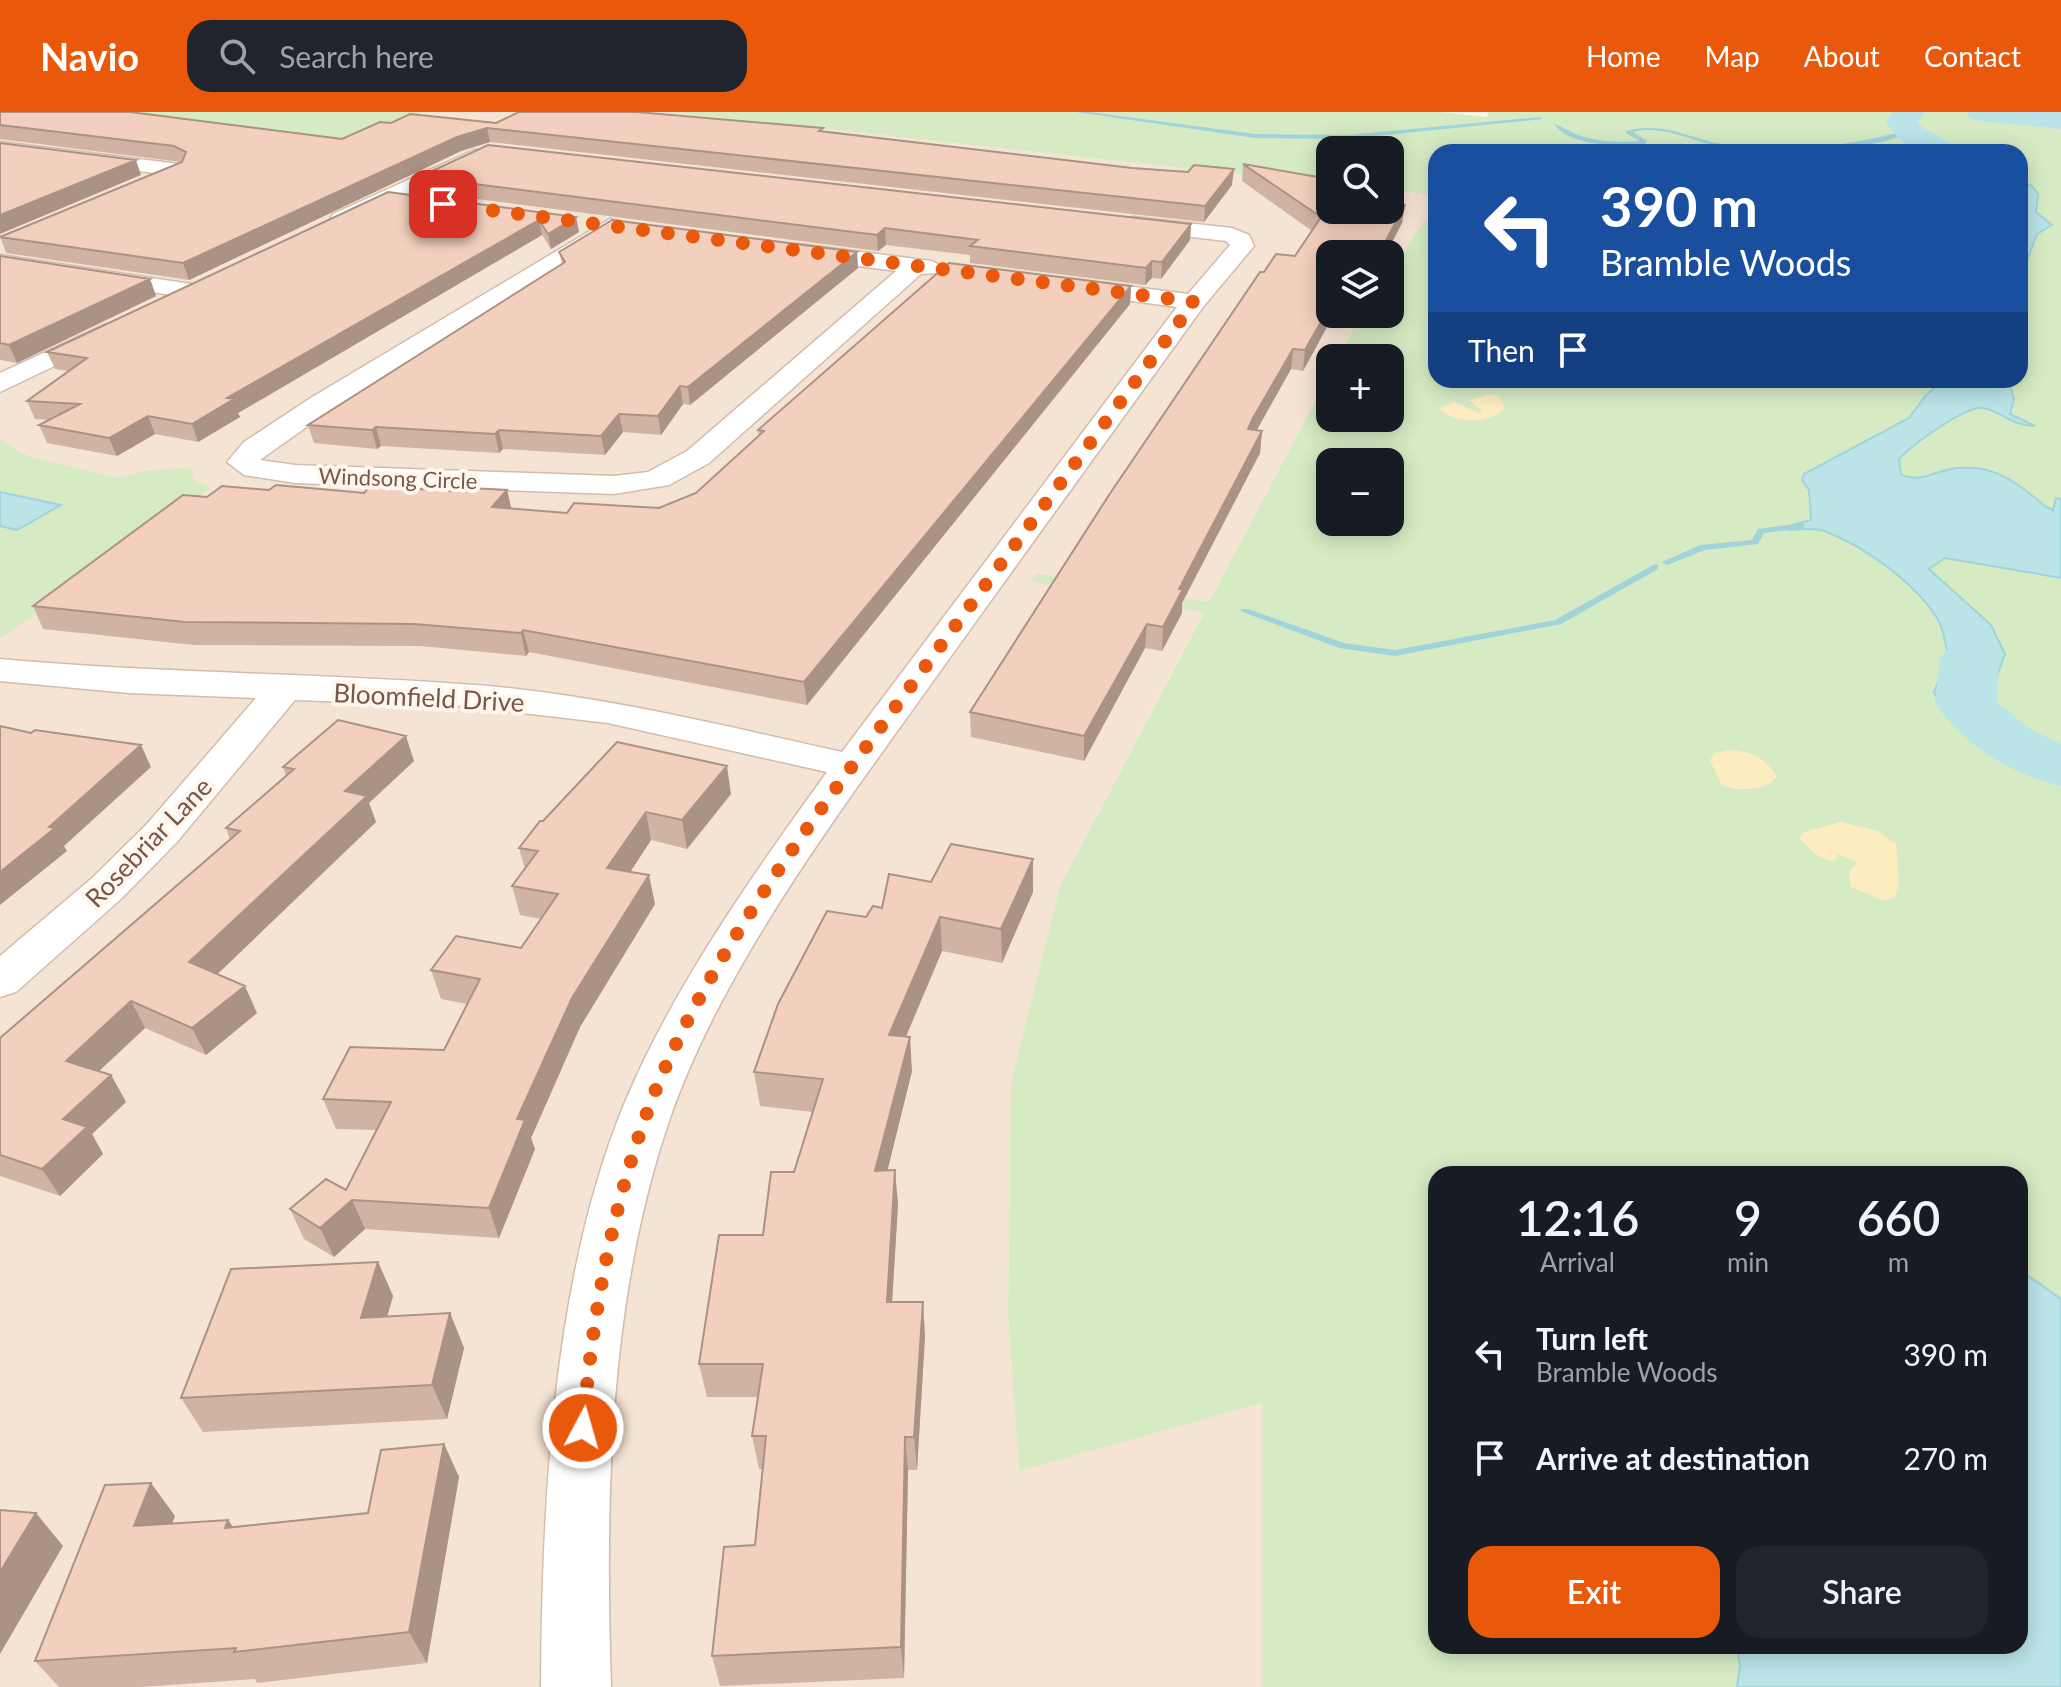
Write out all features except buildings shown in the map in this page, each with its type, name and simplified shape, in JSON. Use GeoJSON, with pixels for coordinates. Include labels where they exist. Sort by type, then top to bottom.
{"type":"FeatureCollection","features":[{"type":"Feature","properties":{"kind":"street"},"geometry":{"type":"LineString","coordinates":[[0,148],[179,170],[138,188]]}},
{"type":"Feature","properties":{"kind":"street"},"geometry":{"type":"LineString","coordinates":[[317,230],[490,151]]}},
{"type":"Feature","properties":{"kind":"street"},"geometry":{"type":"LineString","coordinates":[[387,197],[432,203]]}},
{"type":"Feature","properties":{"kind":"street"},"geometry":{"type":"LineString","coordinates":[[566,220],[641,230]]}},
{"type":"Feature","properties":{"kind":"street"},"geometry":{"type":"LineString","coordinates":[[576,1687],[576,1517],[585,1399],[600,1298],[642,1125],[672,1055],[717,969],[852,766],[1194,302],[1240,252],[1241,240],[1232,235],[1113,222]]}},
{"type":"Feature","properties":{"kind":"street","name":"Windsong Circle"},"geometry":{"type":"LineString","coordinates":[[610,226],[319,405],[254,448],[242,462],[255,469],[295,474],[614,485],[649,483],[675,475],[698,457],[916,266]]}},
{"type":"Feature","properties":{"kind":"street"},"geometry":{"type":"LineString","coordinates":[[778,248],[962,272]]}},
{"type":"Feature","properties":{"kind":"street"},"geometry":{"type":"LineString","coordinates":[[0,262],[191,291]]}},
{"type":"Feature","properties":{"kind":"street"},"geometry":{"type":"LineString","coordinates":[[150,311],[219,277]]}},
{"type":"Feature","properties":{"kind":"street"},"geometry":{"type":"LineString","coordinates":[[1055,284],[1194,302]]}},
{"type":"Feature","properties":{"kind":"street"},"geometry":{"type":"LineString","coordinates":[[0,384],[123,324]]}},
{"type":"Feature","properties":{"kind":"street","name":"Bloomfield Drive"},"geometry":{"type":"LineString","coordinates":[[0,670],[283,690],[462,695],[608,712],[852,766]]}},
{"type":"Feature","properties":{"kind":"street","name":"Rosebriar Lane"},"geometry":{"type":"LineString","coordinates":[[0,981],[106,889],[162,833],[283,690]]}},
{"type":"Feature","properties":{"kind":"shaded area"},"geometry":{"type":"Polygon","coordinates":[[[0,112],[353,144],[426,112],[667,112],[1316,182],[1316,224],[1404,224],[1404,192],[1428,194],[1428,219],[1416,232],[1404,253],[1404,240],[1316,240],[1316,328],[1354,328],[1345,344],[1316,344],[1316,399],[1209,602],[1036,573],[1030,580],[1204,611],[1060,886],[1011,1083],[1008,1313],[1019,1470],[1262,1403],[1262,1687],[0,1687],[0,112]]]}},
{"type":"Feature","properties":{"kind":"green space"},"geometry":{"type":"Polygon","coordinates":[[[76,112],[426,112],[353,144],[76,112]]]}},
{"type":"Feature","properties":{"kind":"green space"},"geometry":{"type":"Polygon","coordinates":[[[667,112],[1440,112],[1487,117],[1488,112],[2061,112],[2061,1687],[1262,1687],[1262,1403],[1019,1471],[1008,1313],[1011,1083],[1060,886],[1204,612],[1030,581],[1036,573],[1209,602],[1316,399],[1316,432],[1404,432],[1404,344],[1345,344],[1354,328],[1404,328],[1404,253],[1428,219],[1428,388],[2028,388],[2028,144],[1428,144],[1428,194],[1404,192],[1404,136],[1316,136],[1316,182],[667,112]]]}},
{"type":"Feature","properties":{"kind":"green space"},"geometry":{"type":"Polygon","coordinates":[[[0,440],[30,457],[120,478],[145,471],[191,467],[194,480],[211,488],[0,639],[0,440]]]}},
{"type":"Feature","properties":{"kind":"sand"},"geometry":{"type":"Polygon","coordinates":[[[1490,394],[1499,396],[1505,408],[1482,420],[1462,420],[1445,414],[1439,408],[1455,402],[1479,413],[1482,411],[1469,400],[1490,394]]]}},
{"type":"Feature","properties":{"kind":"sand"},"geometry":{"type":"Polygon","coordinates":[[[1729,750],[1757,757],[1777,777],[1766,785],[1750,789],[1721,784],[1710,760],[1715,753],[1729,750]]]}},
{"type":"Feature","properties":{"kind":"sand"},"geometry":{"type":"Polygon","coordinates":[[[1841,822],[1878,831],[1896,844],[1899,883],[1895,897],[1885,901],[1851,887],[1849,873],[1857,862],[1838,854],[1834,861],[1824,858],[1800,838],[1804,832],[1841,822]]]}},
{"type":"Feature","properties":{"kind":"water"},"geometry":{"type":"Polygon","coordinates":[[[2028,184],[2038,194],[2036,212],[2052,225],[2037,234],[2028,258],[2028,184]]]}},
{"type":"Feature","properties":{"kind":"water"},"geometry":{"type":"Polygon","coordinates":[[[1935,388],[2011,388],[2014,399],[2010,414],[2035,426],[2018,423],[1983,408],[1964,413],[1905,453],[1899,459],[1901,475],[1917,478],[1959,468],[1987,470],[2023,488],[2053,510],[2056,498],[2061,499],[2061,578],[1945,558],[1929,569],[1991,625],[2005,654],[1988,700],[2006,727],[2003,742],[1979,737],[1960,728],[1940,704],[1934,692],[1949,654],[1940,624],[1917,593],[1888,567],[1839,537],[1819,530],[1787,530],[1786,527],[1811,520],[1809,490],[1802,480],[1804,474],[1909,418],[1935,388]]]}},
{"type":"Feature","properties":{"kind":"water"},"geometry":{"type":"Polygon","coordinates":[[[0,492],[61,505],[17,530],[0,526],[0,492]]]}},
{"type":"Feature","properties":{"kind":"water"},"geometry":{"type":"Polygon","coordinates":[[[2028,1276],[2061,1299],[2061,1687],[1737,1687],[1738,1654],[2028,1654],[2028,1276]]]}},
{"type":"Feature","properties":{"kind":"waterway"},"geometry":{"type":"LineString","coordinates":[[1079,112],[1255,136],[1347,137],[1540,119]]}},
{"type":"Feature","properties":{"kind":"waterway"},"geometry":{"type":"LineString","coordinates":[[1910,112],[1901,122],[1908,132],[1928,144]]}},
{"type":"Feature","properties":{"kind":"waterway"},"geometry":{"type":"LineString","coordinates":[[1981,112],[2061,120]]}},
{"type":"Feature","properties":{"kind":"waterway"},"geometry":{"type":"LineString","coordinates":[[1556,125],[1573,136],[1611,143],[1645,142],[1628,132],[1653,128],[1714,144]]}},
{"type":"Feature","properties":{"kind":"waterway"},"geometry":{"type":"LineString","coordinates":[[1858,144],[1908,132]]}},
{"type":"Feature","properties":{"kind":"waterway"},"geometry":{"type":"LineString","coordinates":[[1667,562],[1703,547],[1755,542],[1761,531],[1801,526]]}},
{"type":"Feature","properties":{"kind":"waterway"},"geometry":{"type":"LineString","coordinates":[[1245,611],[1342,646],[1395,653],[1558,622],[1655,567]]}},
{"type":"Feature","properties":{"kind":"waterway"},"geometry":{"type":"LineString","coordinates":[[1969,659],[1965,703],[1975,715],[2008,742],[2061,767]]}},
{"type":"Feature","properties":{"kind":"route"},"geometry":{"type":"LineString","coordinates":[[443,204],[1194,302],[852,766],[764,893],[717,969],[672,1055],[642,1125],[621,1201],[600,1298],[583,1428]]}}]}
